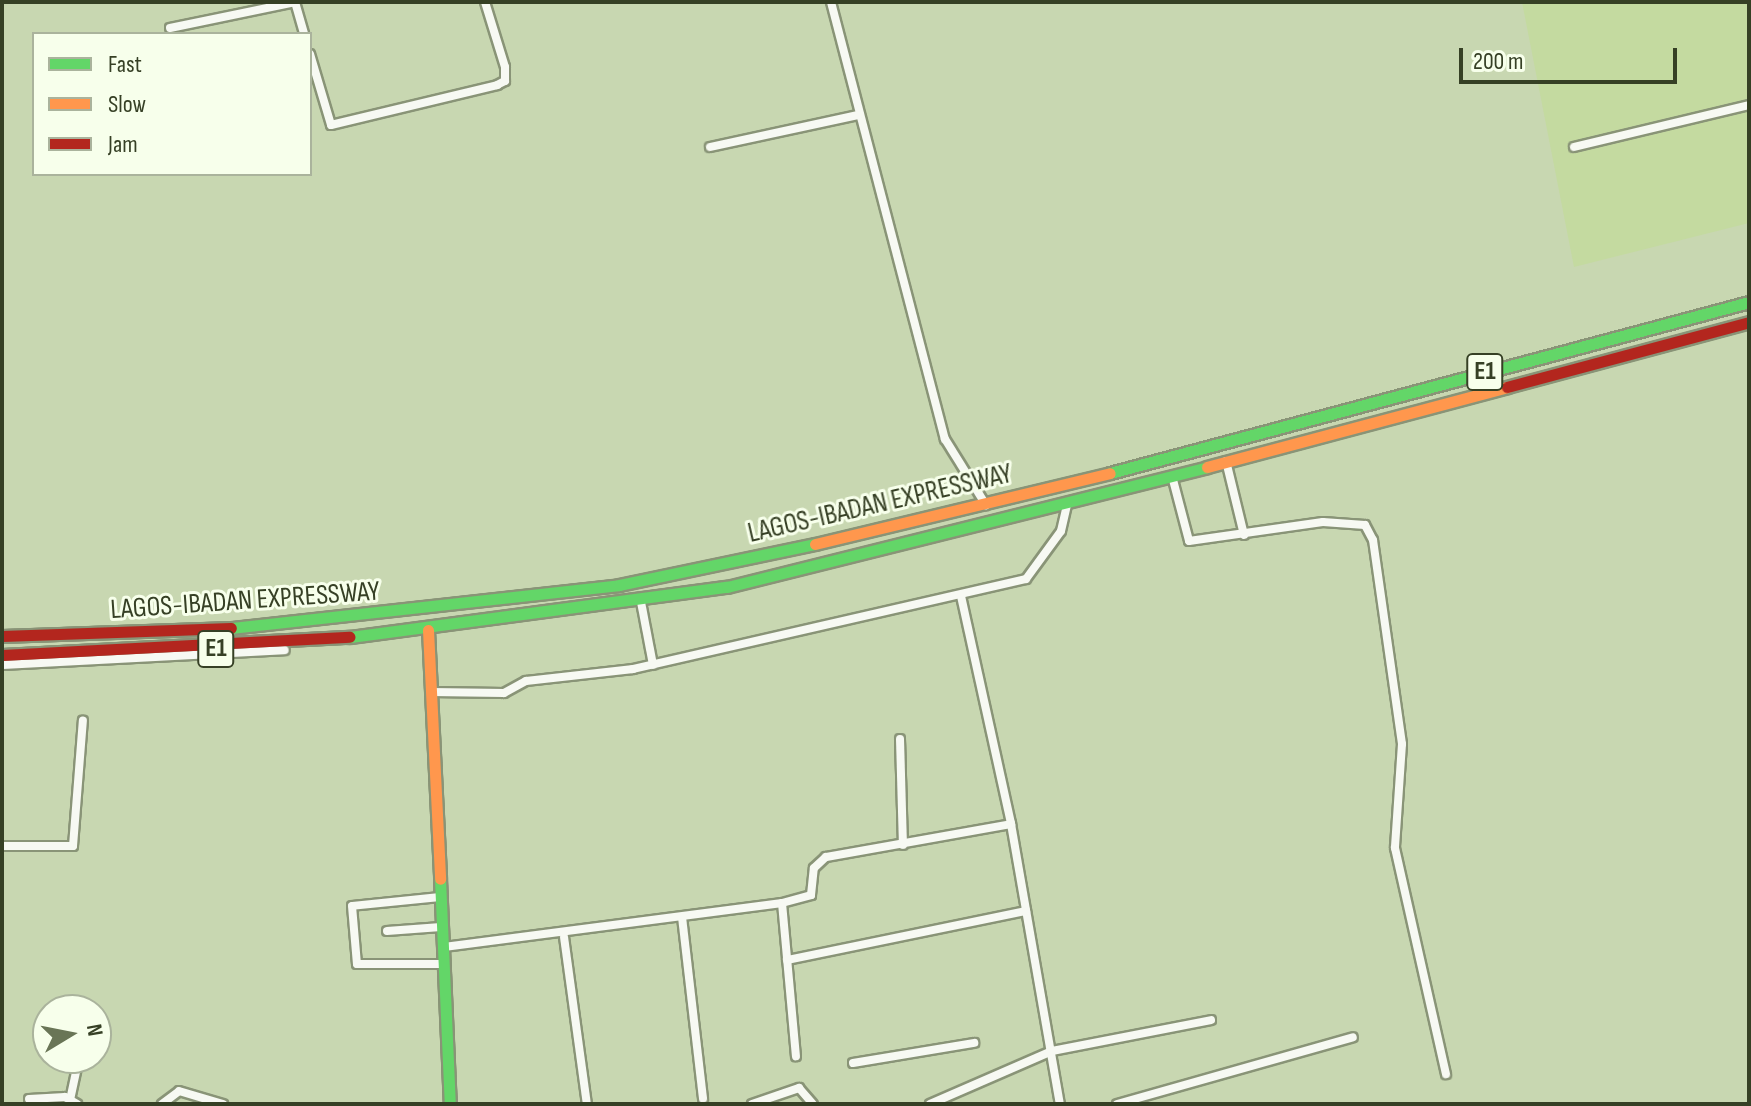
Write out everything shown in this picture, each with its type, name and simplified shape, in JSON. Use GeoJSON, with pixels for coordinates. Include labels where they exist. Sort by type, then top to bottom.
{"type":"FeatureCollection","features":[{"type":"Feature","properties":{"kind":"main road","name":"LAGOS-IBADAN EXPRESSWAY"},"geometry":{"type":"LineString","coordinates":[[2,636],[163,633],[417,613],[720,565],[942,518],[1749,302]]}},
{"type":"Feature","properties":{"kind":"main road","name":"LAGOS-IBADAN EXPRESSWAY"},"geometry":{"type":"LineString","coordinates":[[2,655],[266,646],[428,632],[727,587],[1067,505],[1749,322]]}},
{"type":"Feature","properties":{"kind":"main road"},"geometry":{"type":"LineString","coordinates":[[428,632],[450,1104]]}},
{"type":"Feature","properties":{"kind":"street"},"geometry":{"type":"LineString","coordinates":[[170,28],[295,2],[303,32]]}},
{"type":"Feature","properties":{"kind":"street"},"geometry":{"type":"LineString","coordinates":[[312,61],[331,125],[497,85],[505,81],[505,67],[485,2]]}},
{"type":"Feature","properties":{"kind":"street"},"geometry":{"type":"LineString","coordinates":[[831,2],[945,439],[986,505]]}},
{"type":"Feature","properties":{"kind":"street"},"geometry":{"type":"LineString","coordinates":[[1574,147],[1749,105]]}},
{"type":"Feature","properties":{"kind":"street"},"geometry":{"type":"LineString","coordinates":[[710,147],[858,115]]}},
{"type":"Feature","properties":{"kind":"street"},"geometry":{"type":"LineString","coordinates":[[1226,461],[1244,535]]}},
{"type":"Feature","properties":{"kind":"street"},"geometry":{"type":"LineString","coordinates":[[1172,476],[1189,541],[1343,523],[1365,525],[1373,540],[1402,744],[1395,848],[1446,1074]]}},
{"type":"Feature","properties":{"kind":"street"},"geometry":{"type":"LineString","coordinates":[[431,692],[504,693],[526,681],[653,665],[1026,579],[1061,531],[1067,505]]}},
{"type":"Feature","properties":{"kind":"street"},"geometry":{"type":"LineString","coordinates":[[961,596],[1011,824],[1060,1104]]}},
{"type":"Feature","properties":{"kind":"street"},"geometry":{"type":"LineString","coordinates":[[641,602],[653,665]]}},
{"type":"Feature","properties":{"kind":"street"},"geometry":{"type":"LineString","coordinates":[[2,665],[250,656],[428,632]]}},
{"type":"Feature","properties":{"kind":"street"},"geometry":{"type":"LineString","coordinates":[[2,846],[73,846],[83,720]]}},
{"type":"Feature","properties":{"kind":"street"},"geometry":{"type":"LineString","coordinates":[[900,739],[903,845]]}},
{"type":"Feature","properties":{"kind":"street"},"geometry":{"type":"LineString","coordinates":[[444,947],[564,937],[782,903],[811,895],[818,860],[1011,824]]}},
{"type":"Feature","properties":{"kind":"street"},"geometry":{"type":"LineString","coordinates":[[440,897],[352,906],[357,964],[443,964]]}},
{"type":"Feature","properties":{"kind":"street"},"geometry":{"type":"LineString","coordinates":[[782,903],[796,1056]]}},
{"type":"Feature","properties":{"kind":"street"},"geometry":{"type":"LineString","coordinates":[[787,960],[1026,911]]}},
{"type":"Feature","properties":{"kind":"street"},"geometry":{"type":"LineString","coordinates":[[682,917],[703,1099]]}},
{"type":"Feature","properties":{"kind":"street"},"geometry":{"type":"LineString","coordinates":[[387,931],[441,927]]}},
{"type":"Feature","properties":{"kind":"street"},"geometry":{"type":"LineString","coordinates":[[564,937],[587,1104]]}},
{"type":"Feature","properties":{"kind":"street"},"geometry":{"type":"LineString","coordinates":[[930,1104],[1052,1051],[1211,1020]]}},
{"type":"Feature","properties":{"kind":"street"},"geometry":{"type":"LineString","coordinates":[[1117,1104],[1353,1037]]}},
{"type":"Feature","properties":{"kind":"street"},"geometry":{"type":"LineString","coordinates":[[853,1063],[974,1043]]}},
{"type":"Feature","properties":{"kind":"street"},"geometry":{"type":"LineString","coordinates":[[29,1099],[74,1102],[77,1074]]}},
{"type":"Feature","properties":{"kind":"street"},"geometry":{"type":"LineString","coordinates":[[752,1104],[799,1088],[813,1104]]}},
{"type":"Feature","properties":{"kind":"street"},"geometry":{"type":"LineString","coordinates":[[162,1104],[179,1091],[223,1104]]}},
{"type":"Feature","properties":{"kind":"shaded area"},"geometry":{"type":"Polygon","coordinates":[[[1522,2],[1749,2],[1749,223],[1574,267],[1522,2]]]}},
{"type":"Feature","properties":{"kind":"traffic: fast"},"geometry":{"type":"LineString","coordinates":[[1110,473],[1749,302]]}},
{"type":"Feature","properties":{"kind":"traffic: fast"},"geometry":{"type":"LineString","coordinates":[[350,637],[727,587],[1207,467]]}},
{"type":"Feature","properties":{"kind":"traffic: fast"},"geometry":{"type":"LineString","coordinates":[[231,628],[619,585],[815,544]]}},
{"type":"Feature","properties":{"kind":"traffic: fast"},"geometry":{"type":"LineString","coordinates":[[440,879],[450,1104]]}},
{"type":"Feature","properties":{"kind":"traffic: slow"},"geometry":{"type":"LineString","coordinates":[[1207,467],[1507,387]]}},
{"type":"Feature","properties":{"kind":"traffic: slow"},"geometry":{"type":"LineString","coordinates":[[815,544],[1110,473]]}},
{"type":"Feature","properties":{"kind":"traffic: slow"},"geometry":{"type":"LineString","coordinates":[[428,630],[440,879]]}},
{"type":"Feature","properties":{"kind":"traffic: jam"},"geometry":{"type":"LineString","coordinates":[[1507,387],[1749,322]]}},
{"type":"Feature","properties":{"kind":"traffic: jam"},"geometry":{"type":"LineString","coordinates":[[2,636],[231,628]]}},
{"type":"Feature","properties":{"kind":"traffic: jam"},"geometry":{"type":"LineString","coordinates":[[2,655],[350,637]]}}]}
